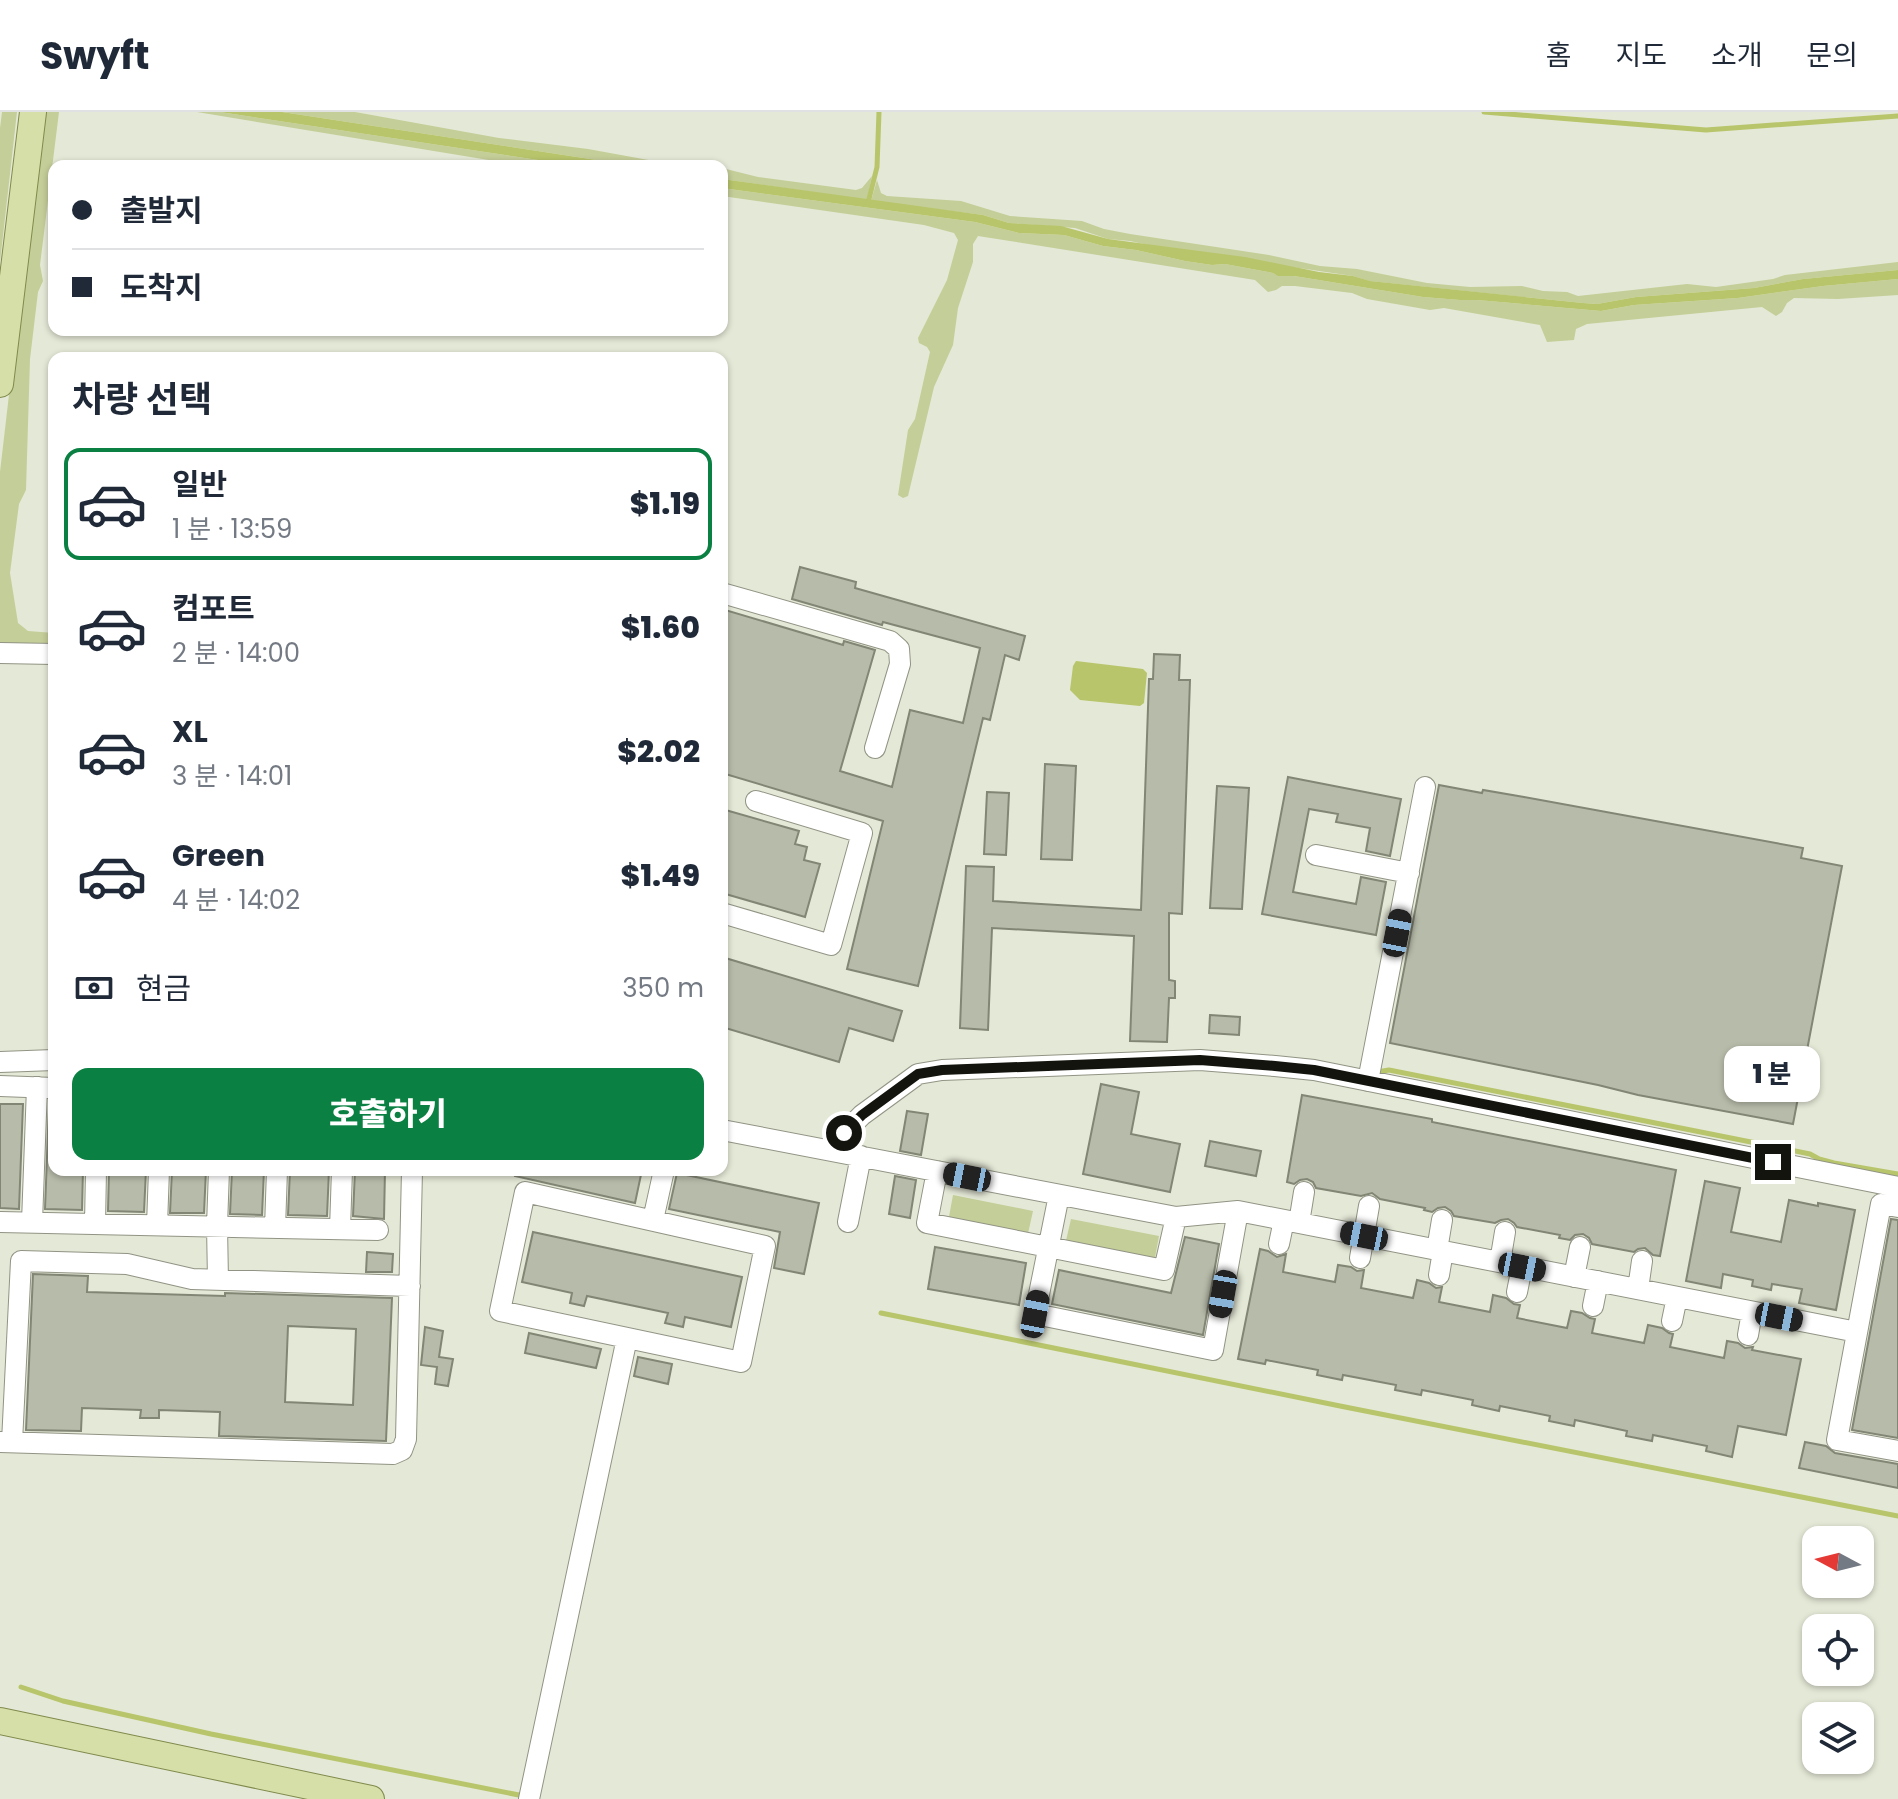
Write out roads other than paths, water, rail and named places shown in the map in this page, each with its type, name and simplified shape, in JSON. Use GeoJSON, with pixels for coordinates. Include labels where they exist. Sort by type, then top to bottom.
{"type":"FeatureCollection","features":[{"type":"Feature","properties":{"kind":"main road"},"geometry":{"type":"LineString","coordinates":[[0,384],[33,112]]}},
{"type":"Feature","properties":{"kind":"main road"},"geometry":{"type":"LineString","coordinates":[[0,1721],[371,1799]]}},
{"type":"Feature","properties":{"kind":"street"},"geometry":{"type":"LineString","coordinates":[[728,595],[890,641],[899,649],[900,664],[875,748]]}},
{"type":"Feature","properties":{"kind":"street"},"geometry":{"type":"LineString","coordinates":[[0,653],[48,654]]}},
{"type":"Feature","properties":{"kind":"street"},"geometry":{"type":"LineString","coordinates":[[1368,1081],[1425,787]]}},
{"type":"Feature","properties":{"kind":"street"},"geometry":{"type":"LineString","coordinates":[[728,915],[831,945],[862,833],[756,801]]}},
{"type":"Feature","properties":{"kind":"street"},"geometry":{"type":"LineString","coordinates":[[1316,855],[1409,873]]}},
{"type":"Feature","properties":{"kind":"street"},"geometry":{"type":"LineString","coordinates":[[0,1062],[48,1060]]}},
{"type":"Feature","properties":{"kind":"street"},"geometry":{"type":"LineString","coordinates":[[827,1150],[862,1115],[918,1074],[942,1070],[1200,1060],[1314,1070],[1898,1187]]}},
{"type":"Feature","properties":{"kind":"street"},"geometry":{"type":"LineString","coordinates":[[0,1086],[46,1087],[32,1222]]}},
{"type":"Feature","properties":{"kind":"street"},"geometry":{"type":"LineString","coordinates":[[728,1131],[1176,1217],[1238,1211],[1857,1332]]}},
{"type":"Feature","properties":{"kind":"street"},"geometry":{"type":"LineString","coordinates":[[848,1222],[861,1156]]}},
{"type":"Feature","properties":{"kind":"street"},"geometry":{"type":"LineString","coordinates":[[937,1171],[927,1223],[1164,1270],[1176,1217]]}},
{"type":"Feature","properties":{"kind":"street"},"geometry":{"type":"LineString","coordinates":[[95,1224],[96,1176]]}},
{"type":"Feature","properties":{"kind":"street"},"geometry":{"type":"LineString","coordinates":[[157,1225],[159,1176]]}},
{"type":"Feature","properties":{"kind":"street"},"geometry":{"type":"LineString","coordinates":[[218,1280],[219,1176]]}},
{"type":"Feature","properties":{"kind":"street"},"geometry":{"type":"LineString","coordinates":[[275,1228],[277,1176]]}},
{"type":"Feature","properties":{"kind":"street"},"geometry":{"type":"LineString","coordinates":[[340,1229],[342,1176]]}},
{"type":"Feature","properties":{"kind":"street"},"geometry":{"type":"LineString","coordinates":[[410,1286],[192,1279],[127,1264],[21,1261],[6,1442],[393,1454],[402,1450],[406,1439],[410,1286],[412,1176]]}},
{"type":"Feature","properties":{"kind":"street"},"geometry":{"type":"LineString","coordinates":[[653,1220],[663,1176]]}},
{"type":"Feature","properties":{"kind":"street"},"geometry":{"type":"LineString","coordinates":[[525,1192],[653,1220],[765,1246],[741,1362],[500,1311],[525,1192]]}},
{"type":"Feature","properties":{"kind":"street"},"geometry":{"type":"LineString","coordinates":[[1279,1244],[1304,1192]]}},
{"type":"Feature","properties":{"kind":"street"},"geometry":{"type":"LineString","coordinates":[[1059,1195],[1035,1314],[1213,1350],[1238,1211]]}},
{"type":"Feature","properties":{"kind":"street"},"geometry":{"type":"LineString","coordinates":[[1898,1207],[1881,1204],[1837,1440],[1898,1451]]}},
{"type":"Feature","properties":{"kind":"street"},"geometry":{"type":"LineString","coordinates":[[1360,1258],[1369,1206]]}},
{"type":"Feature","properties":{"kind":"street"},"geometry":{"type":"LineString","coordinates":[[1439,1275],[1442,1220]]}},
{"type":"Feature","properties":{"kind":"street"},"geometry":{"type":"LineString","coordinates":[[0,1222],[378,1230]]}},
{"type":"Feature","properties":{"kind":"street"},"geometry":{"type":"LineString","coordinates":[[1500,1262],[1505,1232]]}},
{"type":"Feature","properties":{"kind":"street"},"geometry":{"type":"LineString","coordinates":[[1574,1277],[1580,1247]]}},
{"type":"Feature","properties":{"kind":"street"},"geometry":{"type":"LineString","coordinates":[[1638,1289],[1642,1261]]}},
{"type":"Feature","properties":{"kind":"street"},"geometry":{"type":"LineString","coordinates":[[1517,1292],[1522,1267]]}},
{"type":"Feature","properties":{"kind":"street"},"geometry":{"type":"LineString","coordinates":[[1593,1306],[1598,1281]]}},
{"type":"Feature","properties":{"kind":"street"},"geometry":{"type":"LineString","coordinates":[[1672,1321],[1677,1297]]}},
{"type":"Feature","properties":{"kind":"street"},"geometry":{"type":"LineString","coordinates":[[1748,1335],[1752,1312]]}},
{"type":"Feature","properties":{"kind":"street"},"geometry":{"type":"LineString","coordinates":[[529,1799],[627,1338]]}},
{"type":"Feature","properties":{"kind":"waterway"},"geometry":{"type":"LineString","coordinates":[[868,203],[877,167],[879,112]]}},
{"type":"Feature","properties":{"kind":"waterway"},"geometry":{"type":"LineString","coordinates":[[1484,112],[1706,130],[1898,116]]}},
{"type":"Feature","properties":{"kind":"waterway"},"geometry":{"type":"LineString","coordinates":[[1377,1072],[1389,1070],[1898,1174]]}},
{"type":"Feature","properties":{"kind":"waterway"},"geometry":{"type":"LineString","coordinates":[[881,1313],[1898,1516]]}},
{"type":"Feature","properties":{"kind":"waterway"},"geometry":{"type":"LineString","coordinates":[[21,1687],[63,1701],[211,1734],[524,1796]]}}]}
